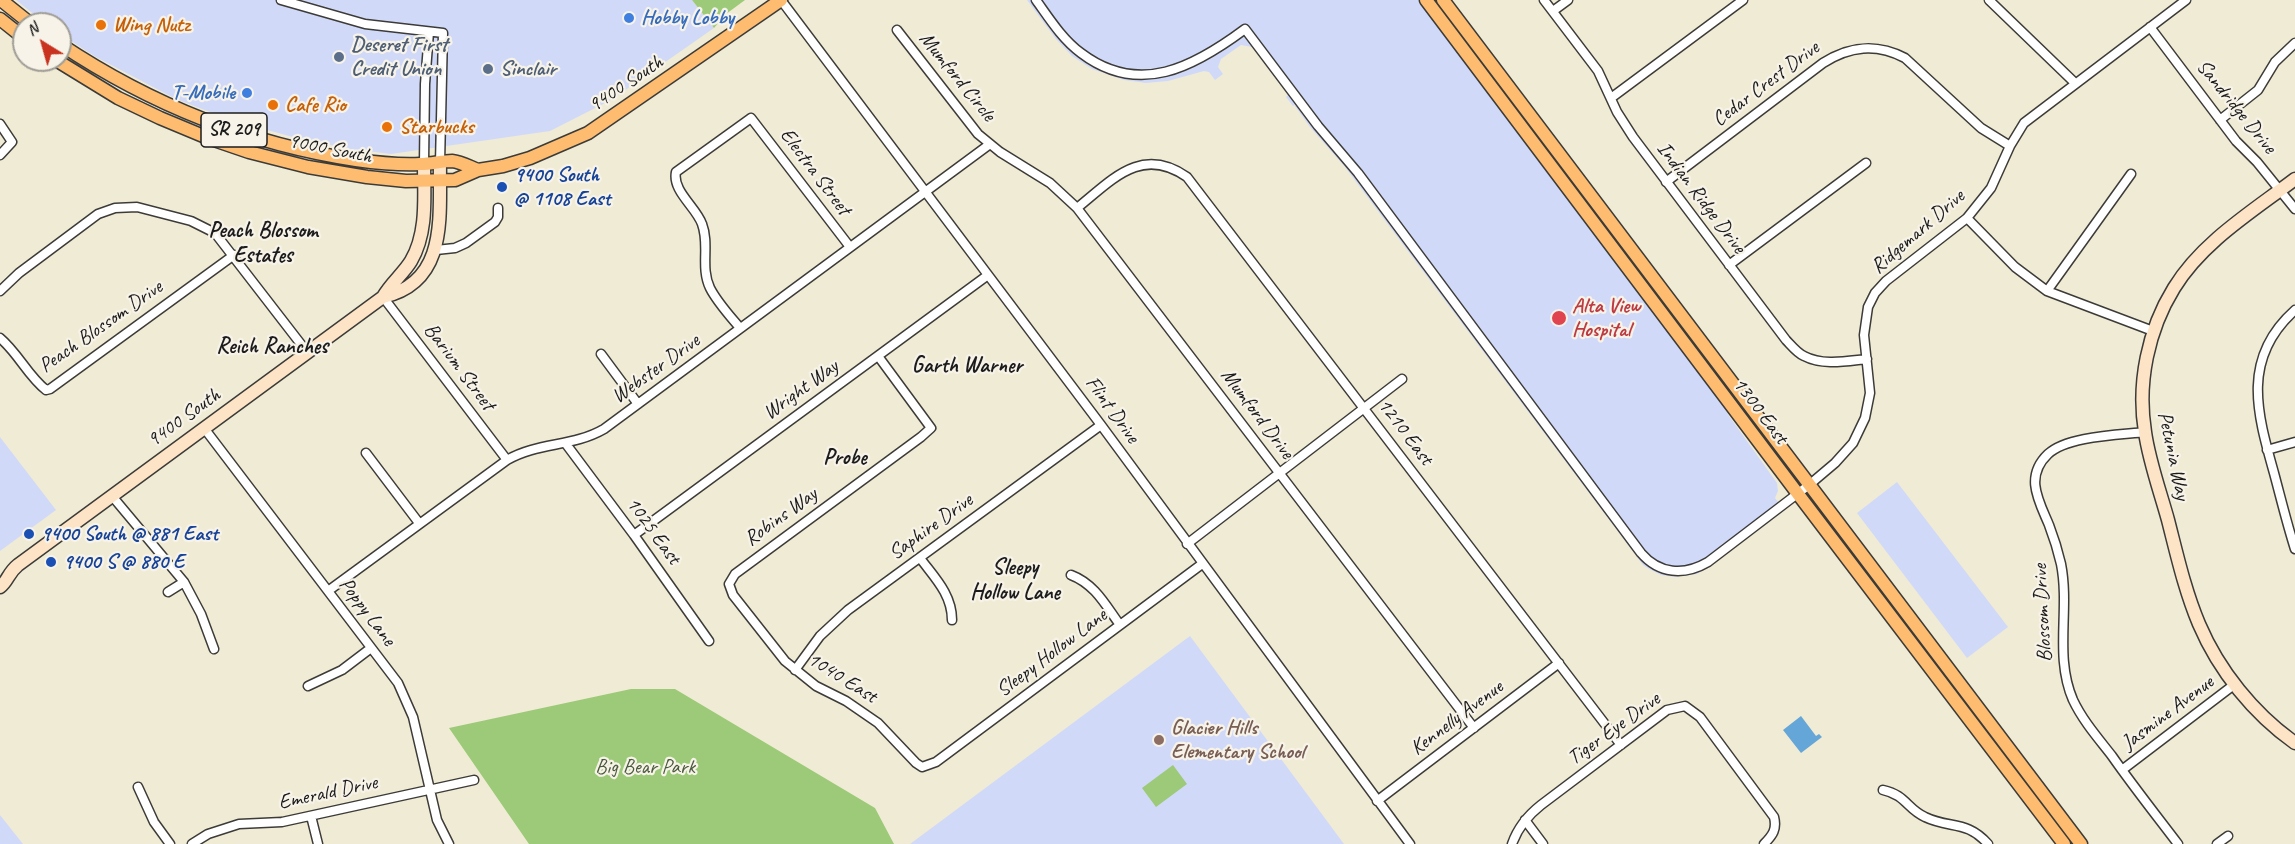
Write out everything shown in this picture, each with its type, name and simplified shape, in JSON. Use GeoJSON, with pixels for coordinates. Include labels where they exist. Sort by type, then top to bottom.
{"type":"FeatureCollection","features":[{"type":"Feature","properties":{"kind":"main road"},"geometry":{"type":"LineString","coordinates":[[1,0],[16,12]]}},
{"type":"Feature","properties":{"kind":"main road","name":"9400 South"},"geometry":{"type":"LineString","coordinates":[[440,181],[455,180],[478,170],[530,158],[588,133],[781,0]]}},
{"type":"Feature","properties":{"kind":"main road","name":"1300 East"},"geometry":{"type":"LineString","coordinates":[[1426,0],[2064,844]]}},
{"type":"Feature","properties":{"kind":"main road","name":"1300 East"},"geometry":{"type":"LineString","coordinates":[[1443,0],[2081,844]]}},
{"type":"Feature","properties":{"kind":"main road"},"geometry":{"type":"LineString","coordinates":[[0,19],[12,28]]}},
{"type":"Feature","properties":{"kind":"main road","name":"9000 South"},"geometry":{"type":"LineString","coordinates":[[72,51],[147,96],[185,113],[249,136],[306,151],[357,160],[396,164],[440,163]]}},
{"type":"Feature","properties":{"kind":"main road","name":"9000 South"},"geometry":{"type":"LineString","coordinates":[[72,70],[118,98],[152,114],[200,135],[249,152],[336,172],[440,181]]}},
{"type":"Feature","properties":{"kind":"main road","name":"9400 South"},"geometry":{"type":"LineString","coordinates":[[383,297],[398,294],[417,278],[428,265],[436,250],[439,228],[440,163],[453,161],[478,170]]}},
{"type":"Feature","properties":{"kind":"main road","name":"9400 South"},"geometry":{"type":"LineString","coordinates":[[0,587],[4,584],[5,572],[383,297],[391,284],[408,267],[419,244],[423,221],[424,164]]}},
{"type":"Feature","properties":{"kind":"main road","name":"Petunia Way"},"geometry":{"type":"LineString","coordinates":[[2295,179],[2222,234],[2188,268],[2174,288],[2153,332],[2147,354],[2142,394],[2145,432],[2192,606],[2208,644],[2235,684],[2264,718],[2295,743]]}},
{"type":"Feature","properties":{"kind":"street"},"geometry":{"type":"LineString","coordinates":[[281,0],[365,24],[443,33],[440,163]]}},
{"type":"Feature","properties":{"kind":"street","name":"Flint Drive"},"geometry":{"type":"LineString","coordinates":[[781,0],[1101,425],[1410,844]]}},
{"type":"Feature","properties":{"kind":"street","name":"Ridgemark Drive"},"geometry":{"type":"LineString","coordinates":[[1036,0],[1056,27],[1080,52],[1108,68],[1134,74],[1161,74],[1190,64],[1209,55],[1245,29],[1318,126],[1358,173],[1548,430],[1649,561],[1660,568],[1672,571],[1685,571],[1701,566],[1798,494],[1853,443],[1862,427],[1870,393],[1865,320],[1875,293],[1886,281],[1967,218],[1990,188],[2024,123],[2186,0]]}},
{"type":"Feature","properties":{"kind":"street","name":"Indian Ridge Drive"},"geometry":{"type":"LineString","coordinates":[[1544,0],[1598,71],[1625,125],[1786,340],[1802,356],[1817,361],[1867,359]]}},
{"type":"Feature","properties":{"kind":"street"},"geometry":{"type":"LineString","coordinates":[[1553,12],[1568,0]]}},
{"type":"Feature","properties":{"kind":"street"},"geometry":{"type":"LineString","coordinates":[[1611,98],[1743,0]]}},
{"type":"Feature","properties":{"kind":"street"},"geometry":{"type":"LineString","coordinates":[[1989,0],[2075,83]]}},
{"type":"Feature","properties":{"kind":"street","name":"Sandridge Drive"},"geometry":{"type":"LineString","coordinates":[[2150,27],[2220,120],[2295,209]]}},
{"type":"Feature","properties":{"kind":"street","name":"Mumford Circle"},"geometry":{"type":"LineString","coordinates":[[897,30],[967,120],[990,144]]}},
{"type":"Feature","properties":{"kind":"street"},"geometry":{"type":"LineString","coordinates":[[424,164],[425,84],[429,32]]}},
{"type":"Feature","properties":{"kind":"street"},"geometry":{"type":"LineString","coordinates":[[2220,120],[2258,90],[2275,62],[2295,44]]}},
{"type":"Feature","properties":{"kind":"street","name":"Cedar Crest Drive"},"geometry":{"type":"LineString","coordinates":[[1666,182],[1823,63],[1851,49],[1865,47],[1893,52],[1905,58],[1981,128],[2010,146]]}},
{"type":"Feature","properties":{"kind":"street","name":"Electra Street"},"geometry":{"type":"LineString","coordinates":[[740,328],[710,288],[705,270],[704,229],[698,214],[676,185],[676,172],[751,118],[850,248]]}},
{"type":"Feature","properties":{"kind":"street"},"geometry":{"type":"LineString","coordinates":[[0,124],[12,142],[0,155]]}},
{"type":"Feature","properties":{"kind":"street","name":"Webster Drive"},"geometry":{"type":"LineString","coordinates":[[328,591],[507,460],[532,448],[566,444],[592,436],[639,404],[990,144]]}},
{"type":"Feature","properties":{"kind":"street","name":"Mumford Drive"},"geometry":{"type":"LineString","coordinates":[[990,144],[1050,183],[1077,208],[1474,728]]}},
{"type":"Feature","properties":{"kind":"street"},"geometry":{"type":"LineString","coordinates":[[1729,265],[1866,163]]}},
{"type":"Feature","properties":{"kind":"street","name":"1210 East"},"geometry":{"type":"LineString","coordinates":[[1077,208],[1120,173],[1144,164],[1165,166],[1187,177],[1621,745]]}},
{"type":"Feature","properties":{"kind":"street"},"geometry":{"type":"LineString","coordinates":[[2047,291],[2131,174]]}},
{"type":"Feature","properties":{"kind":"street"},"geometry":{"type":"LineString","coordinates":[[0,291],[19,273],[89,220],[106,211],[137,207],[199,224],[215,232],[307,352]]}},
{"type":"Feature","properties":{"kind":"street"},"geometry":{"type":"LineString","coordinates":[[436,250],[455,248],[466,243],[495,222],[498,217],[498,208]]}},
{"type":"Feature","properties":{"kind":"street"},"geometry":{"type":"LineString","coordinates":[[1967,218],[2008,261],[2047,291],[2153,332]]}},
{"type":"Feature","properties":{"kind":"street","name":"Peach Blossom Drive"},"geometry":{"type":"LineString","coordinates":[[0,338],[15,352],[40,386],[46,390],[50,389],[234,255]]}},
{"type":"Feature","properties":{"kind":"street","name":"Wright Way"},"geometry":{"type":"LineString","coordinates":[[634,535],[988,275]]}},
{"type":"Feature","properties":{"kind":"street","name":"Barium Street"},"geometry":{"type":"LineString","coordinates":[[383,297],[507,460]]}},
{"type":"Feature","properties":{"kind":"street"},"geometry":{"type":"LineString","coordinates":[[2295,310],[2276,332],[2266,349],[2257,385],[2257,406],[2267,450],[2295,549]]}},
{"type":"Feature","properties":{"kind":"street"},"geometry":{"type":"LineString","coordinates":[[601,354],[639,404]]}},
{"type":"Feature","properties":{"kind":"street","name":"Robins Way"},"geometry":{"type":"LineString","coordinates":[[729,584],[735,574],[931,428],[878,356]]}},
{"type":"Feature","properties":{"kind":"street"},"geometry":{"type":"LineString","coordinates":[[1187,544],[1402,379]]}},
{"type":"Feature","properties":{"kind":"street","name":"Saphire Drive"},"geometry":{"type":"LineString","coordinates":[[795,670],[833,622],[1101,425]]}},
{"type":"Feature","properties":{"kind":"street","name":"Poppy Lane"},"geometry":{"type":"LineString","coordinates":[[204,428],[398,683],[409,705],[441,831],[449,844]]}},
{"type":"Feature","properties":{"kind":"street","name":"Blossom Drive"},"geometry":{"type":"LineString","coordinates":[[2145,432],[2074,442],[2061,446],[2049,453],[2040,464],[2035,477],[2035,491],[2056,545],[2061,566],[2064,602],[2062,642],[2066,678],[2080,713],[2178,844]]}},
{"type":"Feature","properties":{"kind":"street"},"geometry":{"type":"LineString","coordinates":[[2267,450],[2295,442]]}},
{"type":"Feature","properties":{"kind":"street","name":"1025 East"},"geometry":{"type":"LineString","coordinates":[[566,444],[709,641]]}},
{"type":"Feature","properties":{"kind":"street"},"geometry":{"type":"LineString","coordinates":[[366,453],[419,523]]}},
{"type":"Feature","properties":{"kind":"street"},"geometry":{"type":"LineString","coordinates":[[112,496],[184,582],[201,614],[214,649]]}},
{"type":"Feature","properties":{"kind":"street"},"geometry":{"type":"LineString","coordinates":[[920,558],[949,597],[952,620]]}},
{"type":"Feature","properties":{"kind":"street","name":"Sleepy Hollow Lane"},"geometry":{"type":"LineString","coordinates":[[922,767],[944,756],[1202,564]]}},
{"type":"Feature","properties":{"kind":"street"},"geometry":{"type":"LineString","coordinates":[[1071,576],[1083,579],[1093,588],[1120,625]]}},
{"type":"Feature","properties":{"kind":"street"},"geometry":{"type":"LineString","coordinates":[[168,592],[184,582]]}},
{"type":"Feature","properties":{"kind":"street","name":"1040 East"},"geometry":{"type":"LineString","coordinates":[[729,584],[734,596],[766,639],[795,670],[816,686],[846,701],[878,723],[922,767]]}},
{"type":"Feature","properties":{"kind":"street"},"geometry":{"type":"LineString","coordinates":[[308,686],[342,670],[371,648]]}},
{"type":"Feature","properties":{"kind":"street","name":"Kennelly Avenue"},"geometry":{"type":"LineString","coordinates":[[1377,801],[1559,663]]}},
{"type":"Feature","properties":{"kind":"street","name":"Jasmine Avenue"},"geometry":{"type":"LineString","coordinates":[[2121,770],[2235,684]]}},
{"type":"Feature","properties":{"kind":"street","name":"Tiger Eye Drive"},"geometry":{"type":"LineString","coordinates":[[1512,844],[1516,832],[1541,805],[1667,710],[1685,706],[1700,717],[1769,809],[1776,826],[1772,837],[1764,844]]}},
{"type":"Feature","properties":{"kind":"street","name":"Emerald Drive"},"geometry":{"type":"LineString","coordinates":[[192,844],[208,834],[238,824],[282,822],[474,780]]}},
{"type":"Feature","properties":{"kind":"street"},"geometry":{"type":"LineString","coordinates":[[138,787],[154,822],[170,844]]}},
{"type":"Feature","properties":{"kind":"street"},"geometry":{"type":"LineString","coordinates":[[1883,790],[1894,792],[1926,817],[1967,827],[1978,833],[1988,844]]}},
{"type":"Feature","properties":{"kind":"street"},"geometry":{"type":"LineString","coordinates":[[311,816],[318,844]]}},
{"type":"Feature","properties":{"kind":"street"},"geometry":{"type":"LineString","coordinates":[[1525,820],[1543,844]]}},
{"type":"Feature","properties":{"kind":"street"},"geometry":{"type":"LineString","coordinates":[[2217,844],[2228,836]]}},
{"type":"Feature","properties":{"kind":"shaded area"},"geometry":{"type":"Polygon","coordinates":[[[16,0],[692,0],[714,28],[611,100],[550,131],[391,154],[300,139],[231,120],[176,99],[96,57],[72,42],[72,12],[31,12],[16,0]]]}},
{"type":"Feature","properties":{"kind":"shaded area","name":"Alta View Hospital"},"geometry":{"type":"Polygon","coordinates":[[[1027,0],[1418,0],[1720,399],[1729,416],[1777,483],[1778,491],[1775,498],[1785,510],[1697,574],[1675,577],[1661,575],[1643,565],[1345,167],[1310,127],[1295,106],[1296,104],[1293,106],[1286,97],[1288,95],[1252,47],[1241,45],[1221,59],[1218,67],[1223,74],[1215,80],[1209,72],[1204,71],[1168,81],[1146,83],[1124,80],[1092,69],[1072,56],[1056,39],[1027,0]]]}},
{"type":"Feature","properties":{"kind":"shaded area"},"geometry":{"type":"Polygon","coordinates":[[[0,437],[56,510],[0,551],[0,437]]]}},
{"type":"Feature","properties":{"kind":"shaded area"},"geometry":{"type":"Polygon","coordinates":[[[1897,482],[2008,627],[1967,658],[1857,513],[1897,482]]]}},
{"type":"Feature","properties":{"kind":"shaded area","name":"Glacier Hills Elementary School"},"geometry":{"type":"Polygon","coordinates":[[[1190,636],[1344,844],[910,844],[1190,636]]]}},
{"type":"Feature","properties":{"kind":"shaded area"},"geometry":{"type":"Polygon","coordinates":[[[0,815],[23,844],[0,844],[0,815]]]}},
{"type":"Feature","properties":{"kind":"green space"},"geometry":{"type":"Polygon","coordinates":[[[692,0],[745,0],[726,14],[714,28],[692,0]]]}},
{"type":"Feature","properties":{"kind":"green space","name":"Big Bear Park"},"geometry":{"type":"Polygon","coordinates":[[[631,689],[675,689],[875,808],[894,844],[529,844],[449,728],[631,689]]]}},
{"type":"Feature","properties":{"kind":"green space"},"geometry":{"type":"Polygon","coordinates":[[[1173,765],[1187,784],[1156,807],[1142,788],[1173,765]]]}},
{"type":"Feature","properties":{"kind":"water"},"geometry":{"type":"Polygon","coordinates":[[[1801,716],[1816,736],[1819,734],[1822,737],[1801,753],[1783,730],[1801,716]]]}},
{"type":"Feature","properties":{"kind":"place","name":"Hobby Lobby"},"geometry":{"type":"Point","coordinates":[629,18]}},
{"type":"Feature","properties":{"kind":"place","name":"Wing Nutz"},"geometry":{"type":"Point","coordinates":[101,25]}},
{"type":"Feature","properties":{"kind":"place","name":"Deseret First Credit Union"},"geometry":{"type":"Point","coordinates":[339,57]}},
{"type":"Feature","properties":{"kind":"place","name":"Sinclair"},"geometry":{"type":"Point","coordinates":[488,69]}},
{"type":"Feature","properties":{"kind":"place","name":"T-Mobile"},"geometry":{"type":"Point","coordinates":[247,93]}},
{"type":"Feature","properties":{"kind":"place","name":"Cafe Rio"},"geometry":{"type":"Point","coordinates":[273,105]}},
{"type":"Feature","properties":{"kind":"place","name":"Starbucks"},"geometry":{"type":"Point","coordinates":[387,127]}},
{"type":"Feature","properties":{"kind":"place","name":"9400 South @ 1108 East"},"geometry":{"type":"Point","coordinates":[502,187]}},
{"type":"Feature","properties":{"kind":"place","name":"Alta View Hospital"},"geometry":{"type":"Point","coordinates":[1559,318]}},
{"type":"Feature","properties":{"kind":"place","name":"9400 South @ 881 East"},"geometry":{"type":"Point","coordinates":[29,534]}},
{"type":"Feature","properties":{"kind":"place","name":"9400 S @ 880 E"},"geometry":{"type":"Point","coordinates":[51,562]}},
{"type":"Feature","properties":{"kind":"place","name":"Glacier Hills Elementary School"},"geometry":{"type":"Point","coordinates":[1159,740]}},
{"type":"Feature","properties":{"kind":"district","name":"Peach Blossom Estates"},"geometry":{"type":"Point","coordinates":[263,244]}},
{"type":"Feature","properties":{"kind":"district","name":"Reich Ranches"},"geometry":{"type":"Point","coordinates":[272,347]}},
{"type":"Feature","properties":{"kind":"district","name":"Garth Warner"},"geometry":{"type":"Point","coordinates":[967,366]}},
{"type":"Feature","properties":{"kind":"district","name":"Probe"},"geometry":{"type":"Point","coordinates":[845,458]}},
{"type":"Feature","properties":{"kind":"district","name":"Sleepy Hollow Lane"},"geometry":{"type":"Point","coordinates":[1015,580]}}]}
